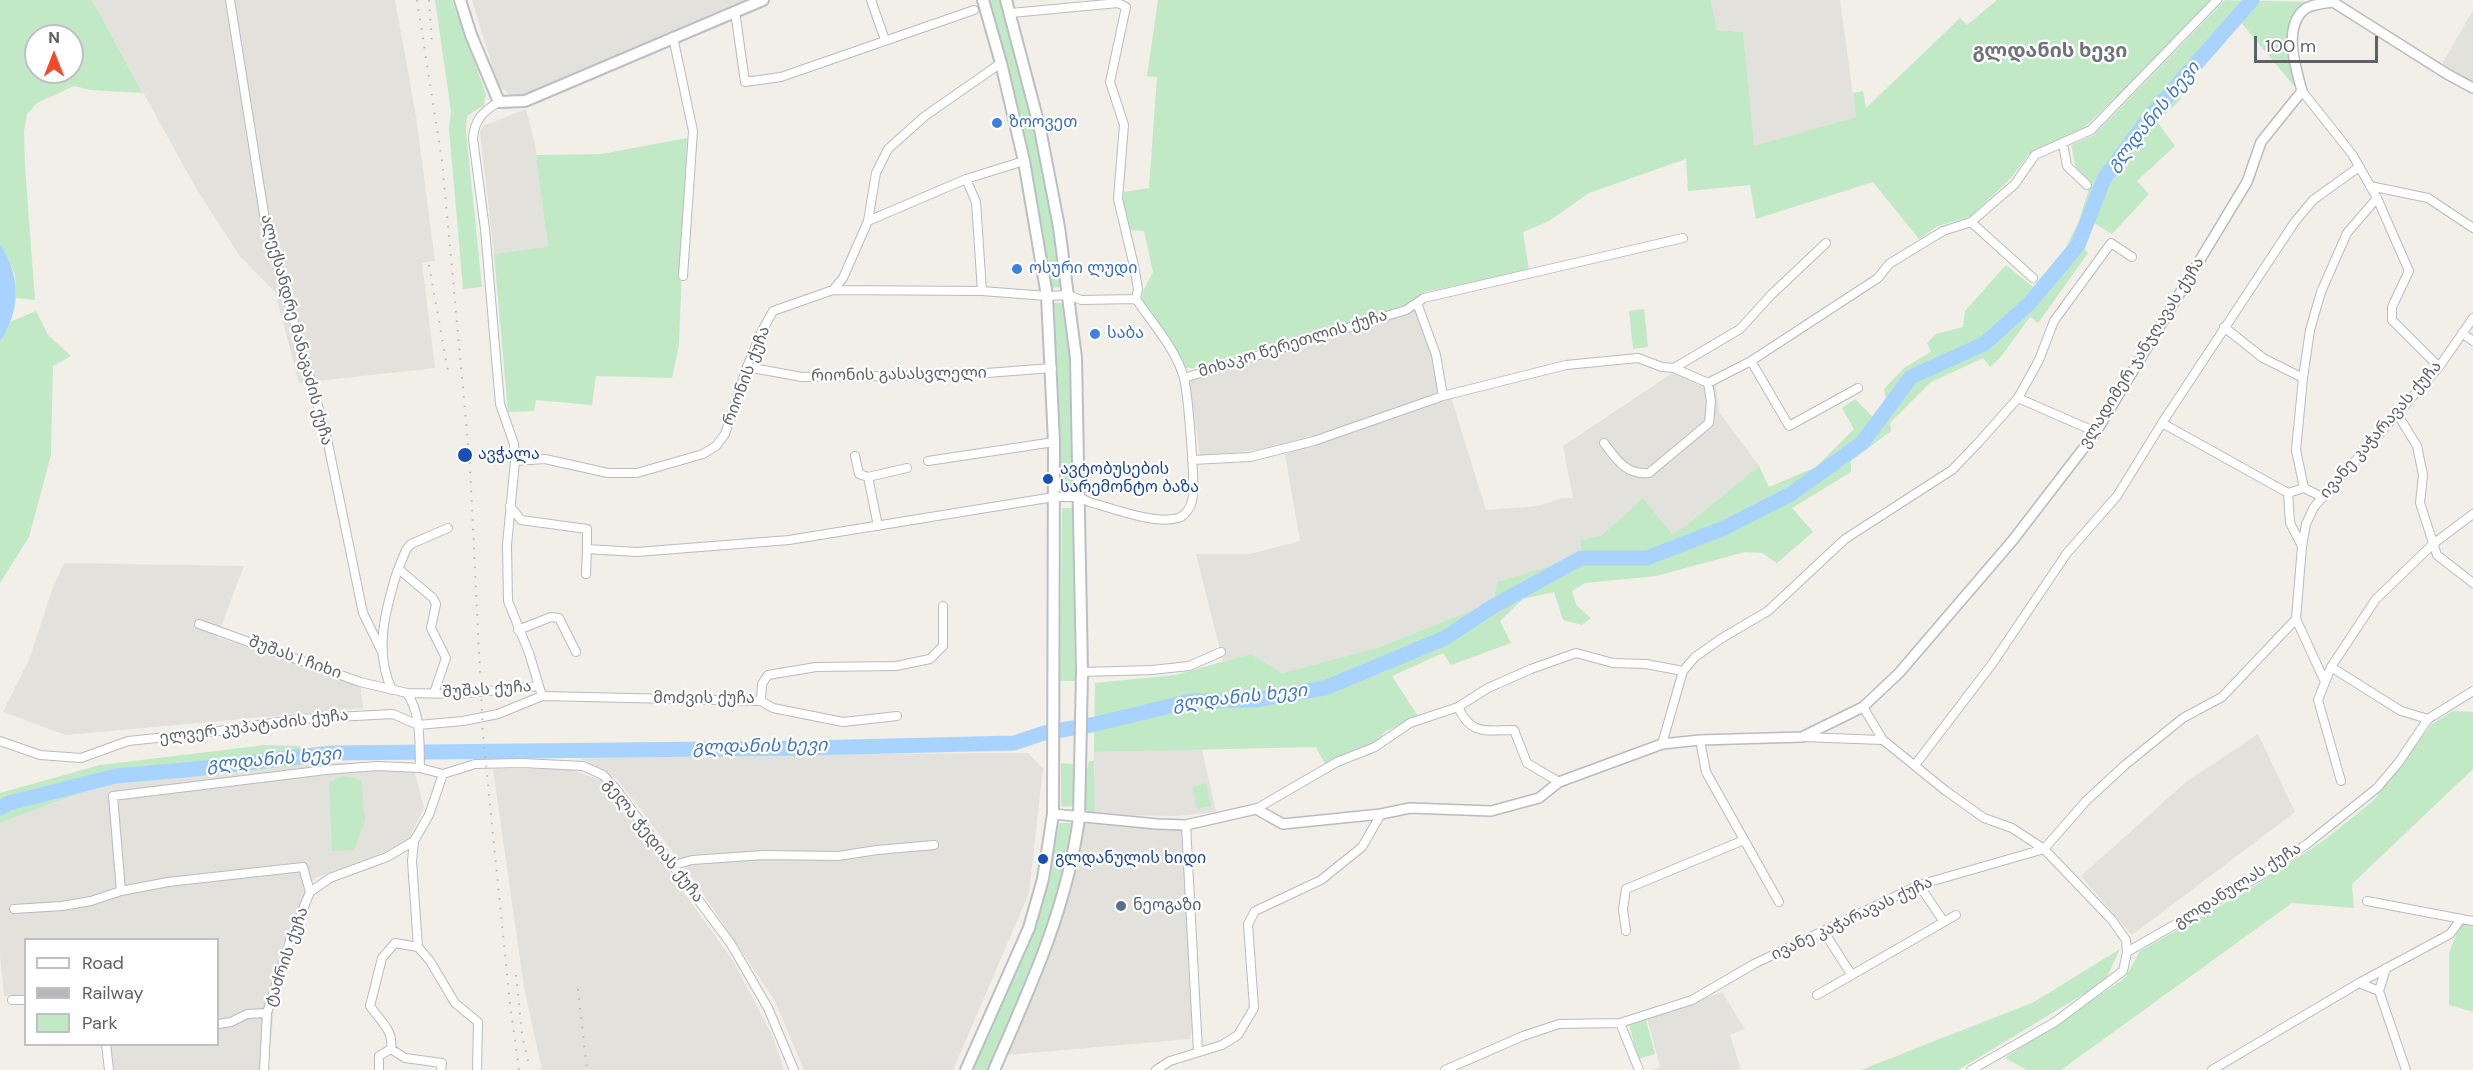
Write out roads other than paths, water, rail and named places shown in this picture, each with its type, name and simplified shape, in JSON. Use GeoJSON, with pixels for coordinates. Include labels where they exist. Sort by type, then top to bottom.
{"type":"FeatureCollection","features":[{"type":"Feature","properties":{"kind":"main road"},"geometry":{"type":"LineString","coordinates":[[460,0],[483,68],[499,102],[525,100],[763,0]]}},
{"type":"Feature","properties":{"kind":"main road"},"geometry":{"type":"LineString","coordinates":[[966,1070],[1029,928],[1043,879],[1053,814],[1054,442],[1047,296],[1024,161],[1001,63],[983,0]]}},
{"type":"Feature","properties":{"kind":"main road"},"geometry":{"type":"LineString","coordinates":[[994,1070],[1039,970],[1059,913],[1076,842],[1079,818],[1082,678],[1077,370],[1069,295],[1059,227],[1040,129],[1006,0]]}},
{"type":"Feature","properties":{"kind":"street","name":"ალექსანდრე მანაგაძის ქუჩა"},"geometry":{"type":"LineString","coordinates":[[230,0],[265,220],[326,434],[363,613],[383,654]]}},
{"type":"Feature","properties":{"kind":"street"},"geometry":{"type":"LineString","coordinates":[[872,0],[885,40]]}},
{"type":"Feature","properties":{"kind":"street"},"geometry":{"type":"LineString","coordinates":[[1708,383],[1751,361],[1878,278],[1889,264],[1943,231],[1971,222],[2015,184],[2035,155],[2091,130],[2217,0]]}},
{"type":"Feature","properties":{"kind":"street"},"geometry":{"type":"LineString","coordinates":[[2439,367],[2392,320],[2392,307],[2409,271],[2377,198],[2352,154],[2302,91],[2293,59],[2292,38],[2298,19],[2305,9],[2317,2],[2335,1],[2446,74],[2473,88]]}},
{"type":"Feature","properties":{"kind":"street"},"geometry":{"type":"LineString","coordinates":[[1011,13],[1118,3],[1125,6],[1110,82],[1124,125],[1118,200],[1134,266],[1138,290],[1136,299]]}},
{"type":"Feature","properties":{"kind":"street"},"geometry":{"type":"LineString","coordinates":[[735,11],[745,82],[781,77],[974,10]]}},
{"type":"Feature","properties":{"kind":"street"},"geometry":{"type":"LineString","coordinates":[[673,37],[693,131],[683,276]]}},
{"type":"Feature","properties":{"kind":"street"},"geometry":{"type":"LineString","coordinates":[[833,290],[843,278],[868,221],[876,172],[888,149],[925,116],[1001,63]]}},
{"type":"Feature","properties":{"kind":"street","name":"ვლადიმერ ჯანჯღავას ქუჩა"},"geometry":{"type":"LineString","coordinates":[[1802,737],[1863,707],[1899,673],[2013,540],[2096,432],[2247,182],[2261,142],[2302,91]]}},
{"type":"Feature","properties":{"kind":"street"},"geometry":{"type":"LineString","coordinates":[[499,102],[486,109],[474,124],[473,139],[485,228],[500,404],[514,444],[508,601],[529,653],[542,696]]}},
{"type":"Feature","properties":{"kind":"street"},"geometry":{"type":"LineString","coordinates":[[2064,144],[2067,166],[2087,186]]}},
{"type":"Feature","properties":{"kind":"street"},"geometry":{"type":"LineString","coordinates":[[868,221],[966,179],[1024,161]]}},
{"type":"Feature","properties":{"kind":"street"},"geometry":{"type":"LineString","coordinates":[[1916,765],[1992,664],[2067,553],[2117,496],[2224,327],[2294,223],[2313,200],[2359,167]]}},
{"type":"Feature","properties":{"kind":"street"},"geometry":{"type":"LineString","coordinates":[[966,179],[976,202],[982,291]]}},
{"type":"Feature","properties":{"kind":"street"},"geometry":{"type":"LineString","coordinates":[[2370,186],[2428,198],[2473,228]]}},
{"type":"Feature","properties":{"kind":"street"},"geometry":{"type":"LineString","coordinates":[[2304,488],[2296,450],[2302,378],[2310,330],[2321,292],[2347,233],[2377,198]]}},
{"type":"Feature","properties":{"kind":"street"},"geometry":{"type":"LineString","coordinates":[[1971,222],[2033,278]]}},
{"type":"Feature","properties":{"kind":"street","name":"მიხაკო წერეთლის ქუჩა"},"geometry":{"type":"LineString","coordinates":[[1136,299],[1174,356],[1184,378],[1406,310],[1424,298],[1683,238]]}},
{"type":"Feature","properties":{"kind":"street"},"geometry":{"type":"LineString","coordinates":[[1674,368],[1740,329],[1771,295],[1826,243]]}},
{"type":"Feature","properties":{"kind":"street"},"geometry":{"type":"LineString","coordinates":[[1662,744],[1683,671],[1695,657],[1768,611],[1845,539],[1952,470],[2018,398],[2039,360],[2054,321],[2111,243],[2132,257]]}},
{"type":"Feature","properties":{"kind":"street","name":"რიონის ქუჩა"},"geometry":{"type":"LineString","coordinates":[[515,461],[545,459],[608,473],[637,473],[703,454],[716,446],[724,434],[747,366],[773,311],[833,290],[982,291],[1047,296],[1069,295],[1081,300],[1136,299]]}},
{"type":"Feature","properties":{"kind":"street"},"geometry":{"type":"LineString","coordinates":[[1417,303],[1436,355],[1443,396]]}},
{"type":"Feature","properties":{"kind":"street","name":"ივანე კაჭარავას ქუჩა"},"geometry":{"type":"LineString","coordinates":[[2325,682],[2296,619],[2306,524],[2322,497],[2439,367],[2473,318]]}},
{"type":"Feature","properties":{"kind":"street"},"geometry":{"type":"LineString","coordinates":[[2224,327],[2263,358],[2302,378]]}},
{"type":"Feature","properties":{"kind":"street"},"geometry":{"type":"LineString","coordinates":[[2462,333],[2473,341]]}},
{"type":"Feature","properties":{"kind":"street"},"geometry":{"type":"LineString","coordinates":[[1192,460],[1250,457],[1314,441],[1443,396],[1526,374],[1600,361],[1638,358],[1662,367],[1674,368],[1708,383]]}},
{"type":"Feature","properties":{"kind":"street"},"geometry":{"type":"LineString","coordinates":[[1751,361],[1789,426],[1858,388]]}},
{"type":"Feature","properties":{"kind":"street","name":"რიონის გასასვლელი"},"geometry":{"type":"LineString","coordinates":[[747,366],[802,377],[961,375],[1052,368]]}},
{"type":"Feature","properties":{"kind":"street"},"geometry":{"type":"LineString","coordinates":[[587,549],[637,552],[789,540],[1054,497],[1079,497],[1089,502],[1158,520],[1178,518],[1188,510],[1193,500],[1192,460],[1184,378]]}},
{"type":"Feature","properties":{"kind":"street"},"geometry":{"type":"LineString","coordinates":[[1604,443],[1622,467],[1638,474],[1649,473],[1709,423],[1711,401],[1708,383]]}},
{"type":"Feature","properties":{"kind":"street"},"geometry":{"type":"LineString","coordinates":[[2018,398],[2096,432]]}},
{"type":"Feature","properties":{"kind":"street"},"geometry":{"type":"LineString","coordinates":[[2398,415],[2417,446],[2423,475],[2420,503],[2437,555],[2473,583]]}},
{"type":"Feature","properties":{"kind":"street"},"geometry":{"type":"LineString","coordinates":[[2162,423],[2288,493],[2304,488],[2322,497]]}},
{"type":"Feature","properties":{"kind":"street"},"geometry":{"type":"LineString","coordinates":[[928,461],[1054,442]]}},
{"type":"Feature","properties":{"kind":"street"},"geometry":{"type":"LineString","coordinates":[[855,456],[859,474],[868,477],[907,468]]}},
{"type":"Feature","properties":{"kind":"street"},"geometry":{"type":"LineString","coordinates":[[868,477],[878,526]]}},
{"type":"Feature","properties":{"kind":"street"},"geometry":{"type":"LineString","coordinates":[[2288,493],[2290,523],[2302,546]]}},
{"type":"Feature","properties":{"kind":"street"},"geometry":{"type":"LineString","coordinates":[[510,506],[521,520],[587,529],[586,574]]}},
{"type":"Feature","properties":{"kind":"street"},"geometry":{"type":"LineString","coordinates":[[2341,781],[2318,700],[2331,667],[2376,599],[2433,544],[2473,514]]}},
{"type":"Feature","properties":{"kind":"street"},"geometry":{"type":"LineString","coordinates":[[392,690],[384,673],[383,654],[385,611],[397,572],[411,544],[448,528]]}},
{"type":"Feature","properties":{"kind":"street","name":"შუშას ქუჩა"},"geometry":{"type":"LineString","coordinates":[[397,572],[401,572],[436,603],[431,628],[446,658],[434,693]]}},
{"type":"Feature","properties":{"kind":"street","name":"მოძვის ქუჩა"},"geometry":{"type":"LineString","coordinates":[[542,696],[761,701],[762,684],[768,675],[816,667],[896,666],[930,659],[943,646],[943,606]]}},
{"type":"Feature","properties":{"kind":"street"},"geometry":{"type":"LineString","coordinates":[[519,630],[551,617],[559,618],[576,652]]}},
{"type":"Feature","properties":{"kind":"street"},"geometry":{"type":"LineString","coordinates":[[2044,849],[2086,801],[2125,765],[2183,718],[2222,696],[2296,619]]}},
{"type":"Feature","properties":{"kind":"street","name":"შუშას I ჩიხი"},"geometry":{"type":"LineString","coordinates":[[199,624],[360,682],[407,693]]}},
{"type":"Feature","properties":{"kind":"street"},"geometry":{"type":"LineString","coordinates":[[1082,678],[1189,666],[1221,652]]}},
{"type":"Feature","properties":{"kind":"street"},"geometry":{"type":"LineString","coordinates":[[1053,814],[1079,818],[1186,825],[1256,809],[1337,762],[1375,747],[1410,723],[1458,708],[1488,688],[1576,653],[1613,663],[1646,664],[1683,671]]}},
{"type":"Feature","properties":{"kind":"street"},"geometry":{"type":"LineString","coordinates":[[2331,667],[2401,711],[2428,719]]}},
{"type":"Feature","properties":{"kind":"street","name":"შუშას ქუჩა"},"geometry":{"type":"LineString","coordinates":[[407,693],[457,694],[539,686]]}},
{"type":"Feature","properties":{"kind":"street","name":"გლდანულას ქუჩა"},"geometry":{"type":"LineString","coordinates":[[2127,952],[2265,873],[2307,844],[2377,788],[2399,762],[2428,719],[2473,691]]}},
{"type":"Feature","properties":{"kind":"street"},"geometry":{"type":"LineString","coordinates":[[407,693],[413,703],[419,728],[420,764]]}},
{"type":"Feature","properties":{"kind":"street","name":"ელვერ კუპატაძის ქუჩა"},"geometry":{"type":"LineString","coordinates":[[0,741],[40,754],[81,758],[128,741],[205,734],[299,719],[393,714],[419,728],[498,714],[542,696]]}},
{"type":"Feature","properties":{"kind":"street"},"geometry":{"type":"LineString","coordinates":[[761,701],[773,708],[843,722],[897,716]]}},
{"type":"Feature","properties":{"kind":"street"},"geometry":{"type":"LineString","coordinates":[[1863,707],[1884,740],[1946,791],[1983,818],[2013,828],[2044,849],[2112,920],[2126,940],[2127,952],[2123,971],[2055,1022],[1971,1070]]}},
{"type":"Feature","properties":{"kind":"street"},"geometry":{"type":"LineString","coordinates":[[1458,708],[1464,720],[1477,730],[1514,730],[1527,763],[1559,782]]}},
{"type":"Feature","properties":{"kind":"street","name":"ვლადიმერ ჯანჯღავას ქუჩა"},"geometry":{"type":"LineString","coordinates":[[1256,809],[1283,824],[1381,814],[1410,808],[1491,811],[1539,798],[1559,782],[1662,744],[1700,740],[1802,737],[1884,740]]}},
{"type":"Feature","properties":{"kind":"street"},"geometry":{"type":"LineString","coordinates":[[1700,740],[1706,772],[1779,902]]}},
{"type":"Feature","properties":{"kind":"street","name":"გელა ჭედიას ქუჩა"},"geometry":{"type":"LineString","coordinates":[[443,774],[475,764],[557,763],[583,766],[603,775],[674,865],[731,944],[768,1008],[794,1070]]}},
{"type":"Feature","properties":{"kind":"street"},"geometry":{"type":"LineString","coordinates":[[121,891],[113,796],[377,766],[420,764],[443,774]]}},
{"type":"Feature","properties":{"kind":"street","name":"ტაძრის ქუჩა"},"geometry":{"type":"LineString","coordinates":[[264,1070],[267,1013],[290,941],[310,892],[330,878],[387,857],[414,841],[429,815],[443,774]]}},
{"type":"Feature","properties":{"kind":"street"},"geometry":{"type":"LineString","coordinates":[[1156,1070],[1170,1061],[1222,1045],[1238,1035],[1254,1008],[1248,924],[1255,911],[1321,880],[1362,847],[1381,814]]}},
{"type":"Feature","properties":{"kind":"street"},"geometry":{"type":"LineString","coordinates":[[1186,825],[1198,1052]]}},
{"type":"Feature","properties":{"kind":"street"},"geometry":{"type":"LineString","coordinates":[[1626,931],[1623,909],[1626,889],[1744,840]]}},
{"type":"Feature","properties":{"kind":"street"},"geometry":{"type":"LineString","coordinates":[[414,841],[412,861],[418,947],[430,961],[455,1003],[478,1022],[477,1070]]}},
{"type":"Feature","properties":{"kind":"street"},"geometry":{"type":"LineString","coordinates":[[674,865],[692,860],[764,855],[838,856],[877,849],[934,846]]}},
{"type":"Feature","properties":{"kind":"street","name":"ივანე კაჭარავას ქუჩა"},"geometry":{"type":"LineString","coordinates":[[1444,1070],[1523,1036],[1559,1024],[1620,1023],[1701,996],[1754,964],[1919,885],[2044,849]]}},
{"type":"Feature","properties":{"kind":"street"},"geometry":{"type":"LineString","coordinates":[[14,909],[91,901],[121,891],[168,882],[303,867],[310,892]]}},
{"type":"Feature","properties":{"kind":"street"},"geometry":{"type":"LineString","coordinates":[[1919,885],[1944,922]]}},
{"type":"Feature","properties":{"kind":"street"},"geometry":{"type":"LineString","coordinates":[[2367,901],[2473,921]]}},
{"type":"Feature","properties":{"kind":"street"},"geometry":{"type":"LineString","coordinates":[[1817,995],[1956,915]]}},
{"type":"Feature","properties":{"kind":"street"},"geometry":{"type":"LineString","coordinates":[[2212,1070],[2359,983],[2450,934],[2461,918]]}},
{"type":"Feature","properties":{"kind":"street"},"geometry":{"type":"LineString","coordinates":[[1824,932],[1851,974]]}},
{"type":"Feature","properties":{"kind":"street"},"geometry":{"type":"LineString","coordinates":[[391,1049],[390,1031],[369,1006],[382,958],[395,943],[418,947]]}},
{"type":"Feature","properties":{"kind":"street"},"geometry":{"type":"LineString","coordinates":[[2386,968],[2379,991],[2406,1070]]}},
{"type":"Feature","properties":{"kind":"street"},"geometry":{"type":"LineString","coordinates":[[2359,983],[2379,991]]}},
{"type":"Feature","properties":{"kind":"street"},"geometry":{"type":"LineString","coordinates":[[12,1000],[24,1000]]}},
{"type":"Feature","properties":{"kind":"street"},"geometry":{"type":"LineString","coordinates":[[219,1024],[231,1022],[247,1014],[267,1013]]}},
{"type":"Feature","properties":{"kind":"street"},"geometry":{"type":"LineString","coordinates":[[1620,1023],[1639,1070]]}},
{"type":"Feature","properties":{"kind":"street"},"geometry":{"type":"LineString","coordinates":[[106,1046],[109,1070]]}},
{"type":"Feature","properties":{"kind":"street"},"geometry":{"type":"LineString","coordinates":[[379,1070],[379,1056],[391,1049]]}},
{"type":"Feature","properties":{"kind":"street"},"geometry":{"type":"LineString","coordinates":[[391,1049],[405,1058],[441,1063],[441,1070]]}},
{"type":"Feature","properties":{"kind":"water"},"geometry":{"type":"Polygon","coordinates":[[[0,244],[12,269],[16,293],[12,317],[0,342],[0,244]]]}},
{"type":"Feature","properties":{"kind":"waterway","name":"გლდანის ხევი"},"geometry":{"type":"LineString","coordinates":[[0,808],[9,803],[116,776],[331,753],[807,748],[1014,743],[1044,733],[1096,724],[1191,701],[1255,700],[1325,688],[1445,638],[1492,607],[1581,558],[1647,558],[1722,529],[1791,494],[1862,443],[1911,377],[1984,344],[2029,304],[2078,245],[2104,179],[2152,114],[2252,0]]}},
{"type":"Feature","properties":{"kind":"railway"},"geometry":{"type":"LineString","coordinates":[[417,0],[442,161],[470,466],[483,735],[510,1004],[519,1070]]}},
{"type":"Feature","properties":{"kind":"railway"},"geometry":{"type":"LineString","coordinates":[[429,0],[432,45]]}},
{"type":"Feature","properties":{"kind":"railway"},"geometry":{"type":"LineString","coordinates":[[429,265],[449,377]]}},
{"type":"Feature","properties":{"kind":"railway"},"geometry":{"type":"LineString","coordinates":[[516,975],[522,1034],[528,1061]]}},
{"type":"Feature","properties":{"kind":"railway"},"geometry":{"type":"LineString","coordinates":[[578,989],[587,1070]]}},
{"type":"Feature","properties":{"kind":"place","name":"ზოოვეთ"},"geometry":{"type":"Point","coordinates":[997,123]}},
{"type":"Feature","properties":{"kind":"place","name":"ოსური ლუდი"},"geometry":{"type":"Point","coordinates":[1017,269]}},
{"type":"Feature","properties":{"kind":"place","name":"საბა"},"geometry":{"type":"Point","coordinates":[1095,334]}},
{"type":"Feature","properties":{"kind":"place","name":"ავჭალა"},"geometry":{"type":"Point","coordinates":[465,455]}},
{"type":"Feature","properties":{"kind":"place","name":"ავტობუსების სარემონტო ბაზა"},"geometry":{"type":"Point","coordinates":[1048,479]}},
{"type":"Feature","properties":{"kind":"place","name":"გლდანულის ხიდი"},"geometry":{"type":"Point","coordinates":[1043,859]}},
{"type":"Feature","properties":{"kind":"place","name":"ნეოგაზი"},"geometry":{"type":"Point","coordinates":[1121,906]}},
{"type":"Feature","properties":{"kind":"district","name":"გლდანის ხევი"},"geometry":{"type":"Point","coordinates":[2050,52]}}]}
